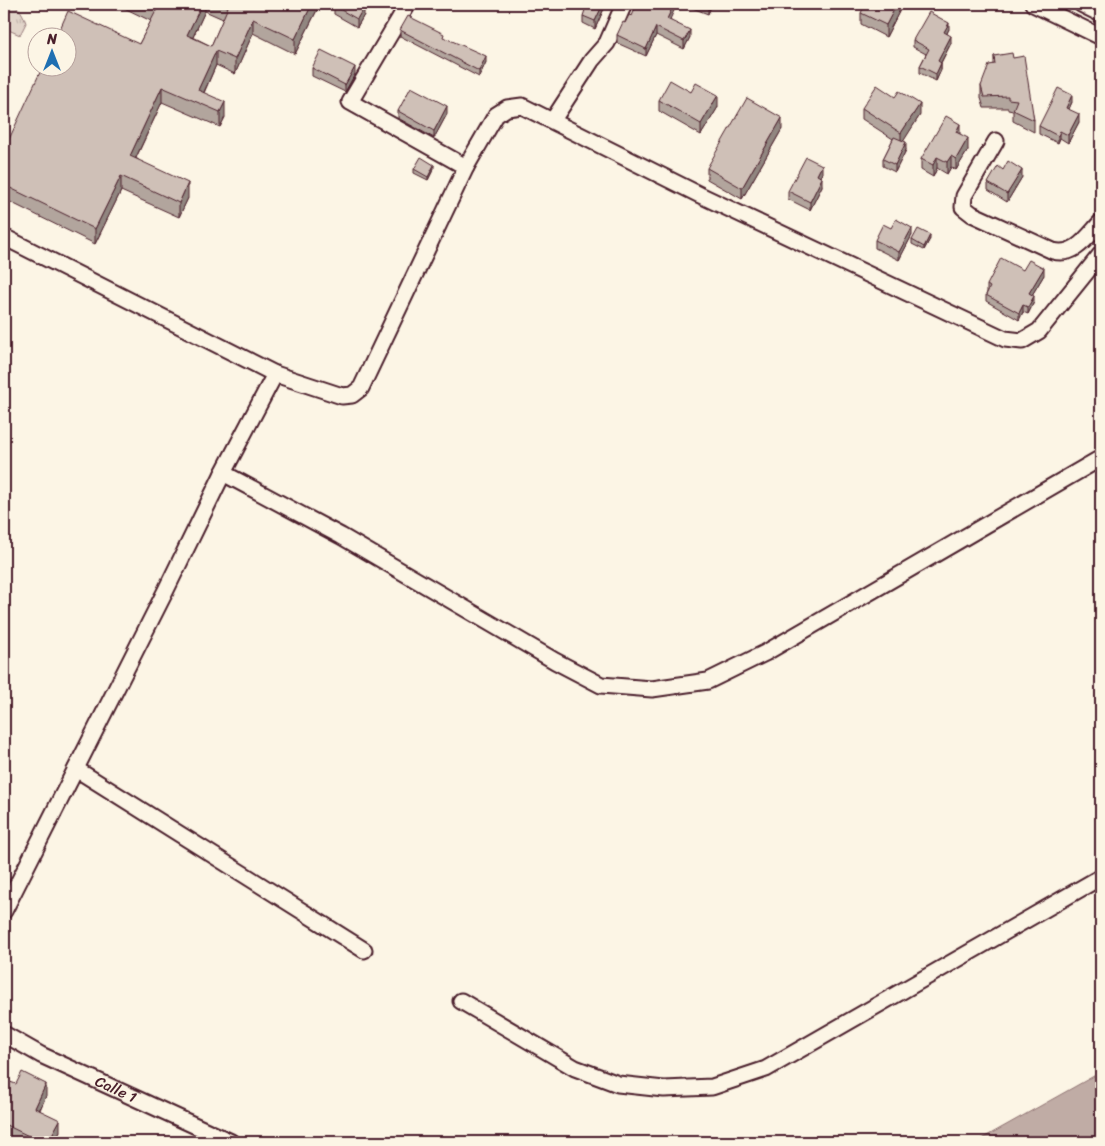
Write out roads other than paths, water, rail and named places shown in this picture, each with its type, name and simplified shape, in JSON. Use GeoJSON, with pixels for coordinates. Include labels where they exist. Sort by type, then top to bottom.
{"type":"FeatureCollection","features":[{"type":"Feature","properties":{"kind":"street"},"geometry":{"type":"LineString","coordinates":[[408,4],[350,102],[466,167]]}},
{"type":"Feature","properties":{"kind":"street"},"geometry":{"type":"LineString","coordinates":[[554,120],[592,60],[607,43],[624,4]]}},
{"type":"Feature","properties":{"kind":"street"},"geometry":{"type":"LineString","coordinates":[[1033,4],[1101,37]]}},
{"type":"Feature","properties":{"kind":"street"},"geometry":{"type":"LineString","coordinates":[[1081,4],[1101,14]]}},
{"type":"Feature","properties":{"kind":"street"},"geometry":{"type":"LineString","coordinates":[[4,237],[275,374],[342,396],[352,395],[361,388],[466,167],[496,115],[507,108],[522,106],[554,120],[700,195],[1005,339],[1022,341],[1039,331],[1101,254]]}},
{"type":"Feature","properties":{"kind":"street"},"geometry":{"type":"LineString","coordinates":[[996,141],[964,196],[963,207],[972,214],[1053,251],[1064,254],[1075,249],[1101,222]]}},
{"type":"Feature","properties":{"kind":"street"},"geometry":{"type":"LineString","coordinates":[[4,911],[223,473],[275,374]]}},
{"type":"Feature","properties":{"kind":"street"},"geometry":{"type":"LineString","coordinates":[[223,473],[342,536],[578,673],[601,684],[652,689],[708,682],[765,653],[1101,458]]}},
{"type":"Feature","properties":{"kind":"street"},"geometry":{"type":"LineString","coordinates":[[76,769],[364,950]]}},
{"type":"Feature","properties":{"kind":"street"},"geometry":{"type":"LineString","coordinates":[[460,1001],[575,1068],[618,1084],[664,1089],[712,1087],[766,1069],[1101,876]]}},
{"type":"Feature","properties":{"kind":"street","name":"Calle 1"},"geometry":{"type":"LineString","coordinates":[[4,1034],[41,1055],[231,1142]]}}]}
